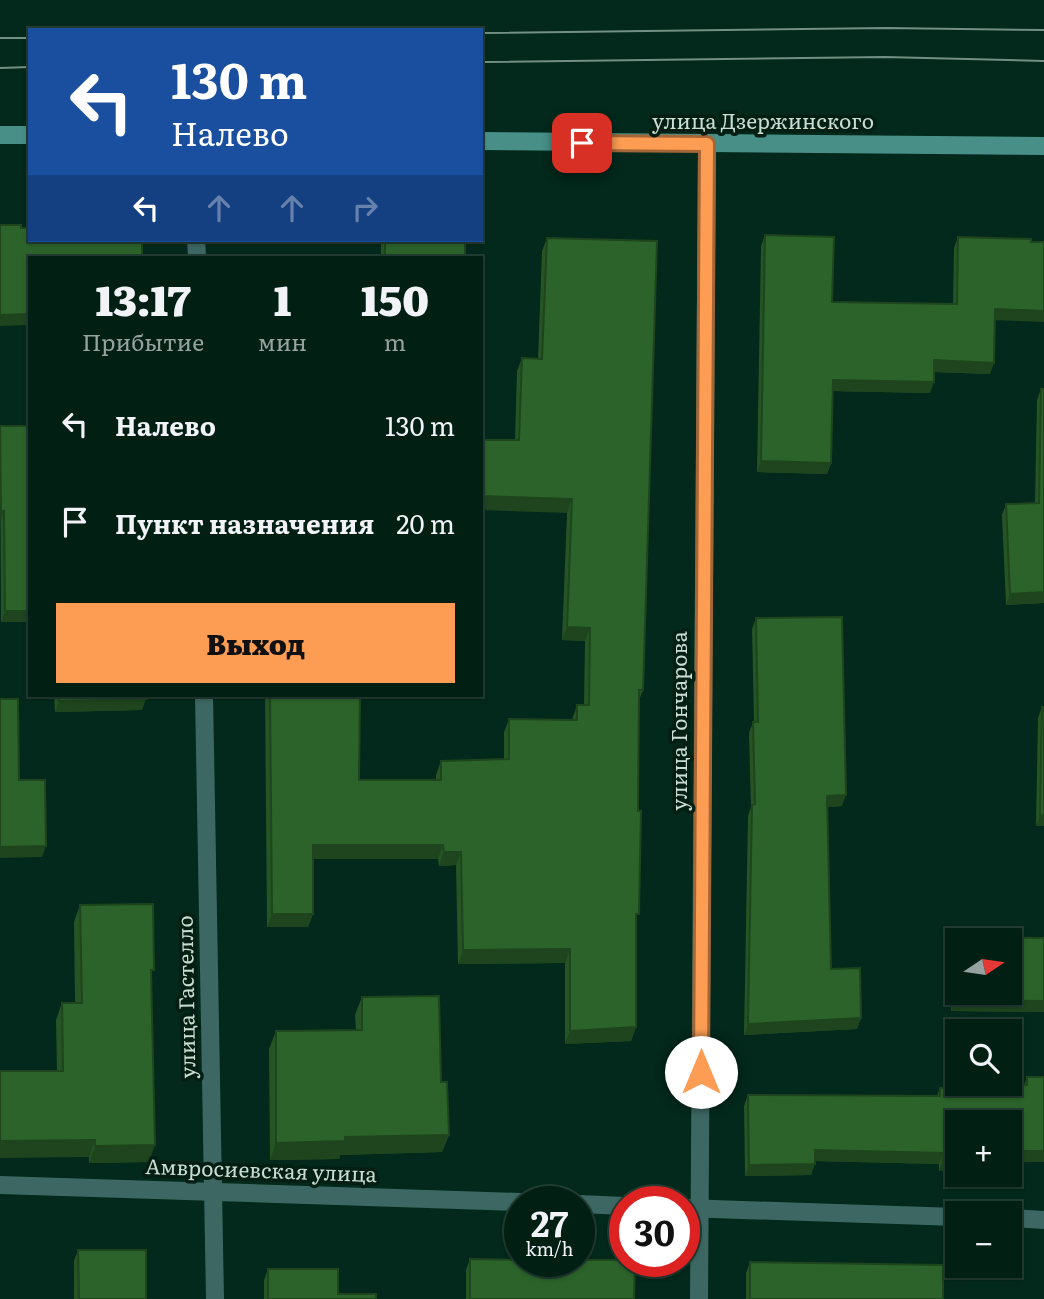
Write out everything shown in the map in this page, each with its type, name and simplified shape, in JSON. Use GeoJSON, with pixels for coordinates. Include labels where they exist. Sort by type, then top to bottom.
{"type":"FeatureCollection","features":[{"type":"Feature","properties":{"kind":"main road"},"geometry":{"type":"LineString","coordinates":[[0,135],[28,135]]}},
{"type":"Feature","properties":{"kind":"main road","name":"улица Дзержинского"},"geometry":{"type":"LineString","coordinates":[[483,141],[1044,146]]}},
{"type":"Feature","properties":{"kind":"street","name":"улица Гончарова"},"geometry":{"type":"LineString","coordinates":[[692,1186],[707,144]]}},
{"type":"Feature","properties":{"kind":"street","name":"улица Гастелло"},"geometry":{"type":"LineString","coordinates":[[204,697],[215,1299]]}},
{"type":"Feature","properties":{"kind":"street","name":"Амвросиевская улица"},"geometry":{"type":"LineString","coordinates":[[0,1185],[504,1201]]}},
{"type":"Feature","properties":{"kind":"street"},"geometry":{"type":"LineString","coordinates":[[700,1208],[945,1217]]}},
{"type":"Feature","properties":{"kind":"street"},"geometry":{"type":"LineString","coordinates":[[1022,1219],[1044,1220]]}},
{"type":"Feature","properties":{"kind":"street","name":"улица Гончарова"},"geometry":{"type":"LineString","coordinates":[[697,1277],[699,1299]]}},
{"type":"Feature","properties":{"kind":"building"},"geometry":{"type":"Polygon","coordinates":[[[0,225],[21,225],[21,228],[28,228],[28,242],[142,242],[142,256],[28,256],[28,314],[0,315],[0,225]]]}},
{"type":"Feature","properties":{"kind":"building"},"geometry":{"type":"Polygon","coordinates":[[[765,235],[834,237],[832,302],[957,304],[958,237],[1031,239],[1031,242],[1044,242],[1044,311],[995,309],[994,363],[934,360],[934,382],[833,380],[831,463],[761,461],[765,235]]]}},
{"type":"Feature","properties":{"kind":"building"},"geometry":{"type":"Polygon","coordinates":[[[547,238],[657,241],[643,690],[639,690],[638,811],[641,811],[639,914],[636,914],[636,1027],[570,1031],[570,949],[463,950],[461,852],[444,852],[443,845],[313,845],[313,914],[272,914],[270,697],[360,697],[359,780],[441,780],[441,761],[509,759],[509,719],[577,720],[577,705],[589,705],[590,628],[567,627],[572,499],[483,496],[483,440],[519,440],[522,358],[542,359],[547,238]]]}},
{"type":"Feature","properties":{"kind":"building"},"geometry":{"type":"Polygon","coordinates":[[[385,242],[465,242],[465,256],[385,256],[385,242]]]}},
{"type":"Feature","properties":{"kind":"building"},"geometry":{"type":"Polygon","coordinates":[[[1041,389],[1044,389],[1044,592],[1010,594],[1006,504],[1039,503],[1041,389]]]}},
{"type":"Feature","properties":{"kind":"building"},"geometry":{"type":"Polygon","coordinates":[[[0,426],[28,426],[28,611],[5,611],[4,511],[1,511],[0,426]]]}},
{"type":"Feature","properties":{"kind":"building"},"geometry":{"type":"Polygon","coordinates":[[[842,617],[846,795],[827,796],[831,969],[860,968],[861,1018],[748,1024],[752,805],[755,804],[753,722],[758,722],[756,618],[842,617]]]}},
{"type":"Feature","properties":{"kind":"building"},"geometry":{"type":"Polygon","coordinates":[[[59,697],[146,697],[146,699],[59,701],[59,697]]]}},
{"type":"Feature","properties":{"kind":"building"},"geometry":{"type":"Polygon","coordinates":[[[0,699],[18,699],[19,780],[45,780],[46,846],[0,847],[0,699]]]}},
{"type":"Feature","properties":{"kind":"building"},"geometry":{"type":"Polygon","coordinates":[[[1042,707],[1044,815],[1040,815],[1042,707]]]}},
{"type":"Feature","properties":{"kind":"building"},"geometry":{"type":"Polygon","coordinates":[[[153,904],[154,970],[151,970],[155,1145],[95,1146],[95,1140],[0,1141],[0,1071],[63,1071],[62,1003],[82,1003],[80,905],[153,904]]]}},
{"type":"Feature","properties":{"kind":"building"},"geometry":{"type":"Polygon","coordinates":[[[1022,938],[1044,938],[1044,1001],[1022,1001],[1022,938]]]}},
{"type":"Feature","properties":{"kind":"building"},"geometry":{"type":"Polygon","coordinates":[[[439,996],[441,1082],[447,1082],[449,1135],[345,1137],[345,1141],[276,1143],[276,1031],[362,1030],[362,997],[439,996]]]}},
{"type":"Feature","properties":{"kind":"building"},"geometry":{"type":"Polygon","coordinates":[[[1027,1077],[1044,1077],[1044,1151],[1022,1151],[1022,1110],[945,1110],[945,1160],[943,1153],[815,1150],[815,1164],[749,1165],[748,1095],[940,1096],[940,1088],[945,1088],[945,1096],[1022,1096],[1022,1085],[1027,1085],[1027,1077]]]}},
{"type":"Feature","properties":{"kind":"building"},"geometry":{"type":"Polygon","coordinates":[[[78,1250],[146,1250],[146,1299],[79,1299],[78,1250]]]}},
{"type":"Feature","properties":{"kind":"building"},"geometry":{"type":"Polygon","coordinates":[[[470,1259],[504,1260],[504,1277],[595,1277],[595,1260],[609,1260],[609,1277],[635,1277],[634,1299],[470,1299],[470,1259]]]}},
{"type":"Feature","properties":{"kind":"building"},"geometry":{"type":"Polygon","coordinates":[[[750,1262],[943,1265],[943,1299],[750,1299],[750,1262]]]}},
{"type":"Feature","properties":{"kind":"building"},"geometry":{"type":"Polygon","coordinates":[[[268,1269],[338,1269],[338,1294],[376,1294],[376,1299],[268,1299],[268,1269]]]}},
{"type":"Feature","properties":{"kind":"tram line"},"geometry":{"type":"LineString","coordinates":[[483,33],[886,28],[1044,30]]}},
{"type":"Feature","properties":{"kind":"tram line"},"geometry":{"type":"LineString","coordinates":[[0,38],[28,38]]}},
{"type":"Feature","properties":{"kind":"tram line"},"geometry":{"type":"LineString","coordinates":[[483,62],[885,57],[1044,61]]}},
{"type":"Feature","properties":{"kind":"tram line"},"geometry":{"type":"LineString","coordinates":[[0,68],[28,67]]}},
{"type":"Feature","properties":{"kind":"route"},"geometry":{"type":"LineString","coordinates":[[582,143],[707,144],[701,1072]]}}]}
